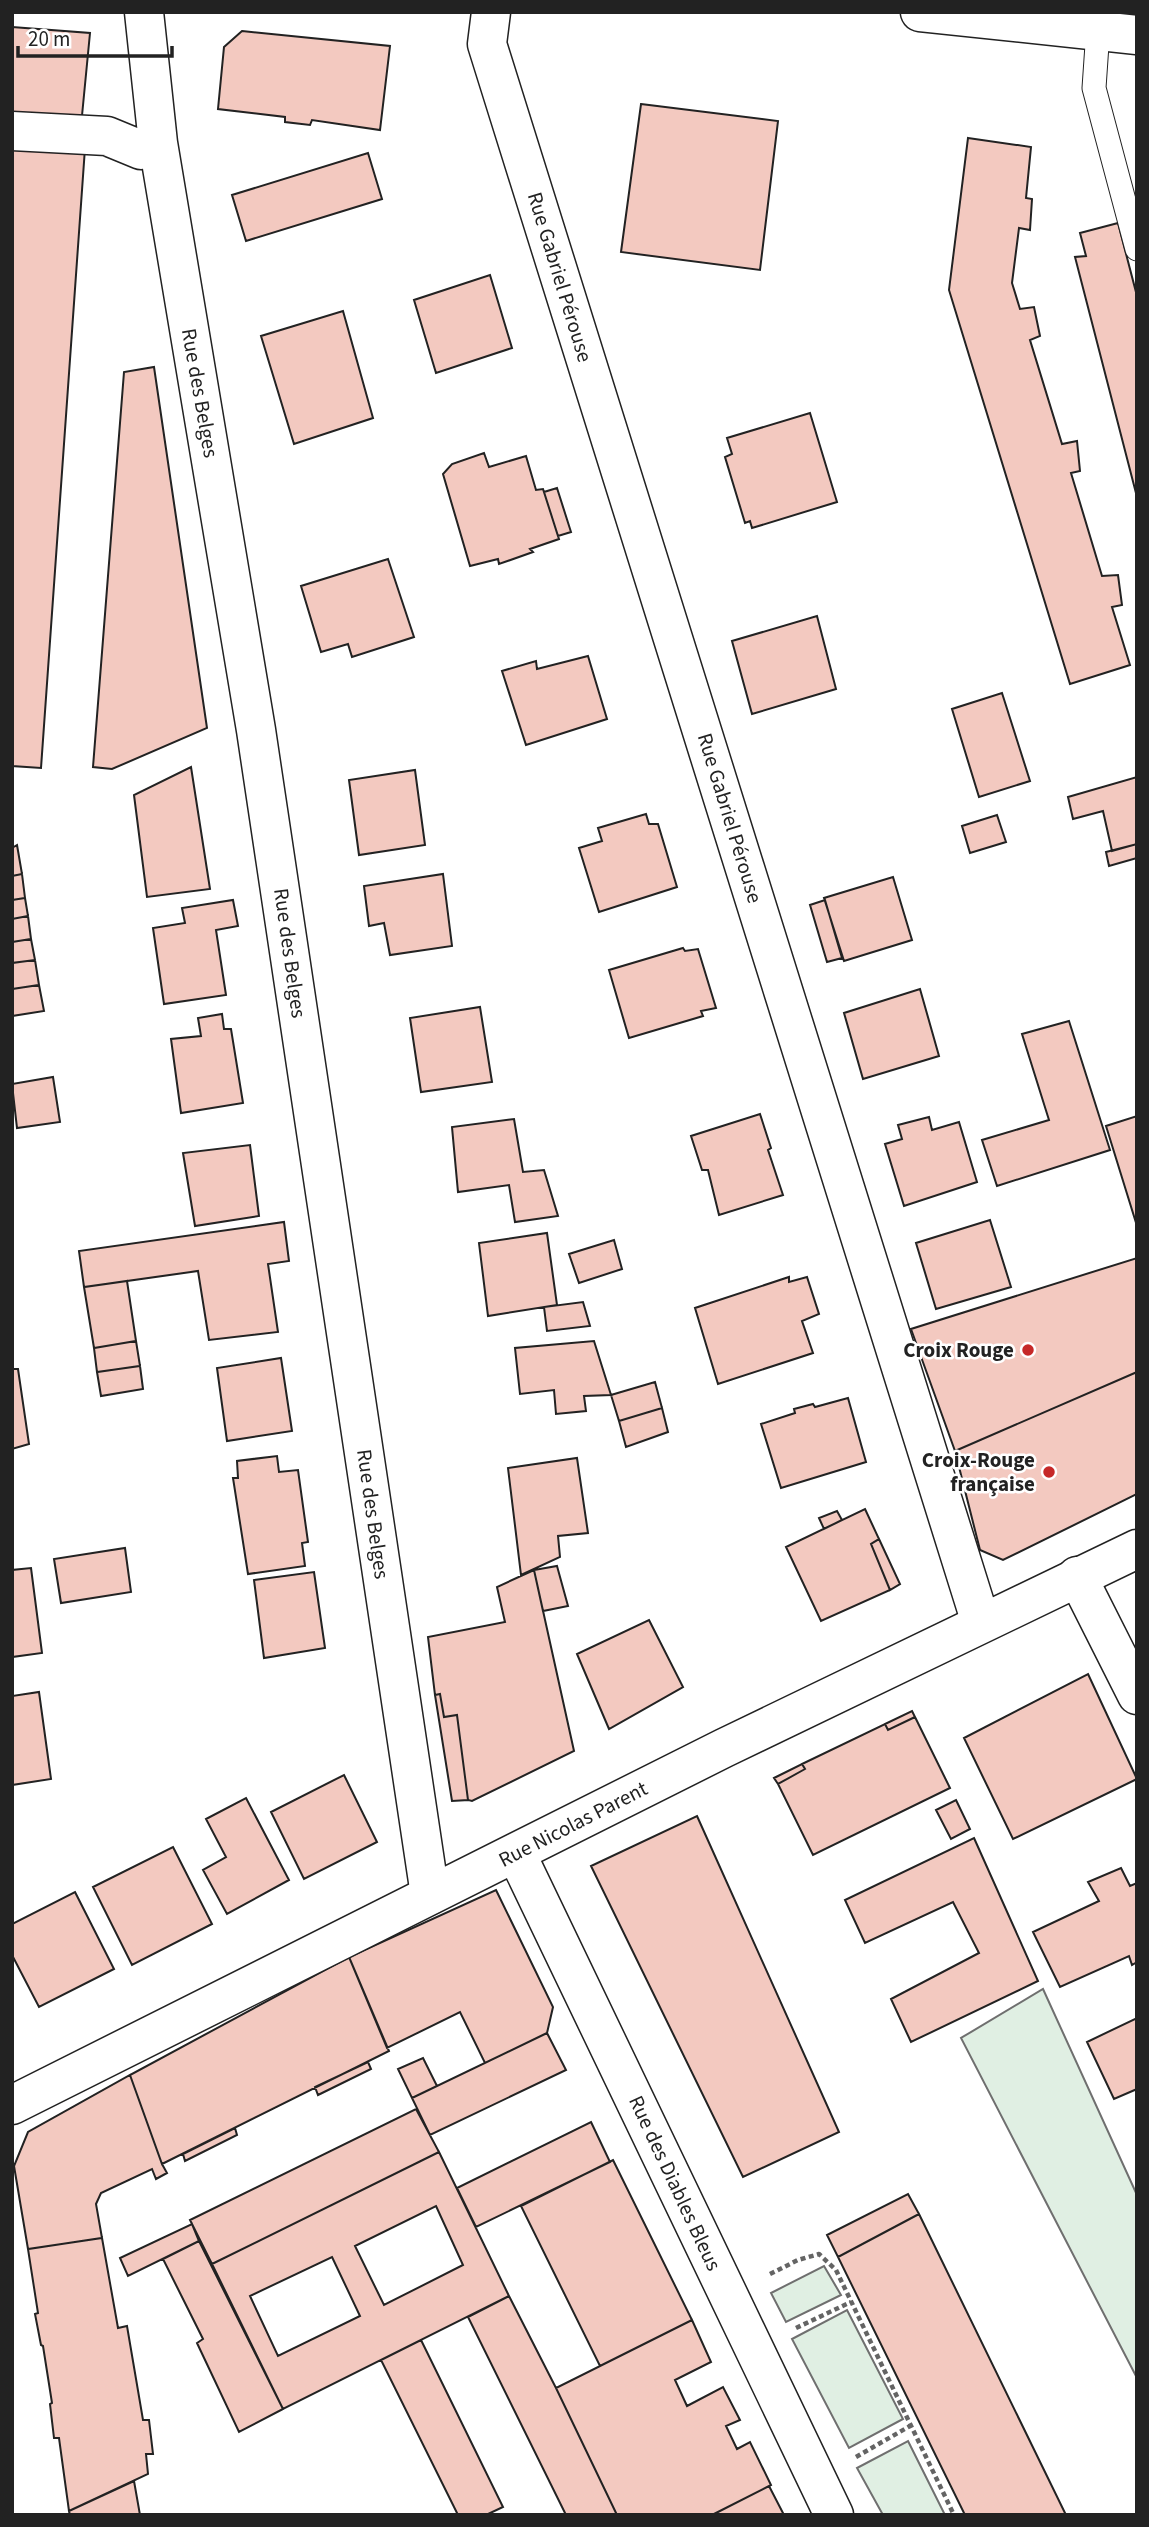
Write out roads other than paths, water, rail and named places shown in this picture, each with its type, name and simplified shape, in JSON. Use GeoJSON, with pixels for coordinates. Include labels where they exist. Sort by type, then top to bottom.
{"type":"FeatureCollection","features":[{"type":"Feature","properties":{"kind":"street","name":"Rue des Belges"},"geometry":{"type":"LineString","coordinates":[[144,12],[158,144],[256,730],[430,1895]]}},
{"type":"Feature","properties":{"kind":"street","name":"Rue Gabriel Pérouse"},"geometry":{"type":"LineString","coordinates":[[491,12],[487,44],[981,1623]]}},
{"type":"Feature","properties":{"kind":"street"},"geometry":{"type":"LineString","coordinates":[[920,12],[1137,35]]}},
{"type":"Feature","properties":{"kind":"street"},"geometry":{"type":"LineString","coordinates":[[12,131],[107,136],[141,150]]}},
{"type":"Feature","properties":{"kind":"street","name":"Rue Nicolas Parent"},"geometry":{"type":"LineString","coordinates":[[12,2105],[430,1895],[1077,1576],[1137,1549]]}},
{"type":"Feature","properties":{"kind":"street"},"geometry":{"type":"LineString","coordinates":[[1077,1576],[1137,1695]]}},
{"type":"Feature","properties":{"kind":"street","name":"Rue des Diables Bleus"},"geometry":{"type":"LineString","coordinates":[[516,1853],[834,2515]]}},
{"type":"Feature","properties":{"kind":"lane"},"geometry":{"type":"LineString","coordinates":[[1098,30],[1094,88],[1137,249]]}},
{"type":"Feature","properties":{"kind":"place","name":"Croix Rouge"},"geometry":{"type":"Point","coordinates":[1028,1350]}},
{"type":"Feature","properties":{"kind":"place","name":"Croix-Rouge française"},"geometry":{"type":"Point","coordinates":[1049,1472]}}]}
